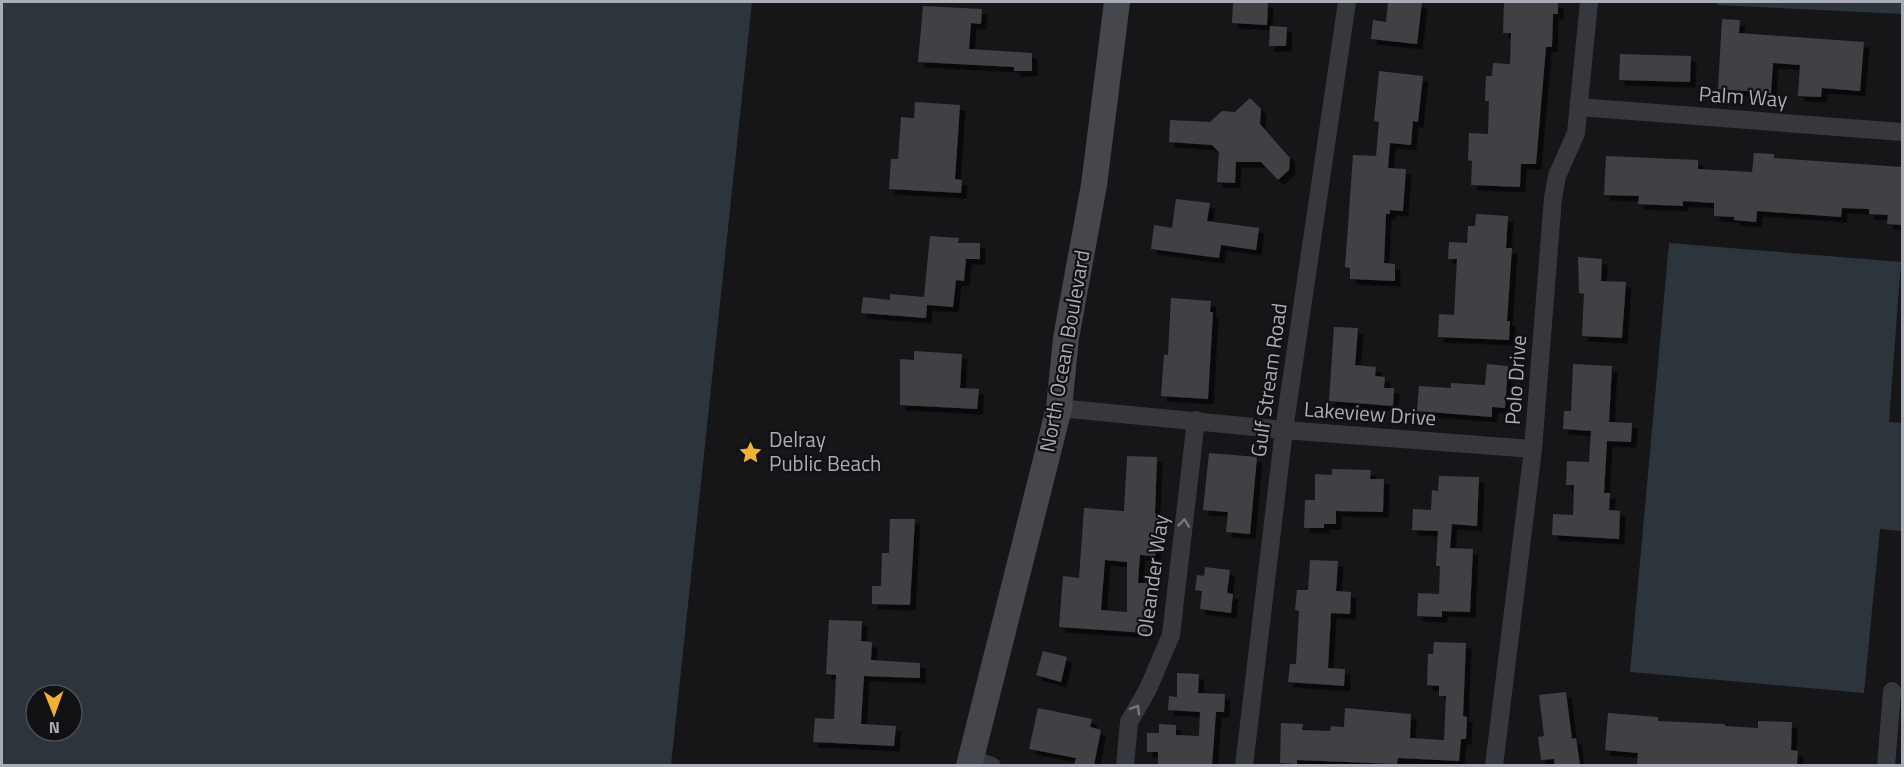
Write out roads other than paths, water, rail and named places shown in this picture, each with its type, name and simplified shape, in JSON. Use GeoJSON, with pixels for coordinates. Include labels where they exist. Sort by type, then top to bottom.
{"type":"FeatureCollection","features":[{"type":"Feature","properties":{"kind":"main road","name":"North Ocean Boulevard"},"geometry":{"type":"LineString","coordinates":[[977,763],[1059,408],[1066,338],[1094,185],[1117,2]]}},
{"type":"Feature","properties":{"kind":"street","name":"Gulf Stream Road"},"geometry":{"type":"LineString","coordinates":[[1244,765],[1284,430],[1347,2]]}},
{"type":"Feature","properties":{"kind":"street","name":"Polo Drive"},"geometry":{"type":"LineString","coordinates":[[1494,765],[1533,449],[1553,198],[1557,176],[1576,133],[1589,2]]}},
{"type":"Feature","properties":{"kind":"street","name":"Palm Way"},"geometry":{"type":"LineString","coordinates":[[1579,107],[1902,132]]}},
{"type":"Feature","properties":{"kind":"street","name":"Lakeview Drive"},"geometry":{"type":"LineString","coordinates":[[1059,408],[1284,430],[1533,449]]}},
{"type":"Feature","properties":{"kind":"street","name":"Oleander Way"},"geometry":{"type":"LineString","coordinates":[[1125,765],[1129,722],[1148,689],[1171,635],[1196,420]]}},
{"type":"Feature","properties":{"kind":"street"},"geometry":{"type":"LineString","coordinates":[[1886,765],[1892,691]]}},
{"type":"Feature","properties":{"kind":"place","name":"Delray Public Beach"},"geometry":{"type":"Point","coordinates":[751,452]}}]}
